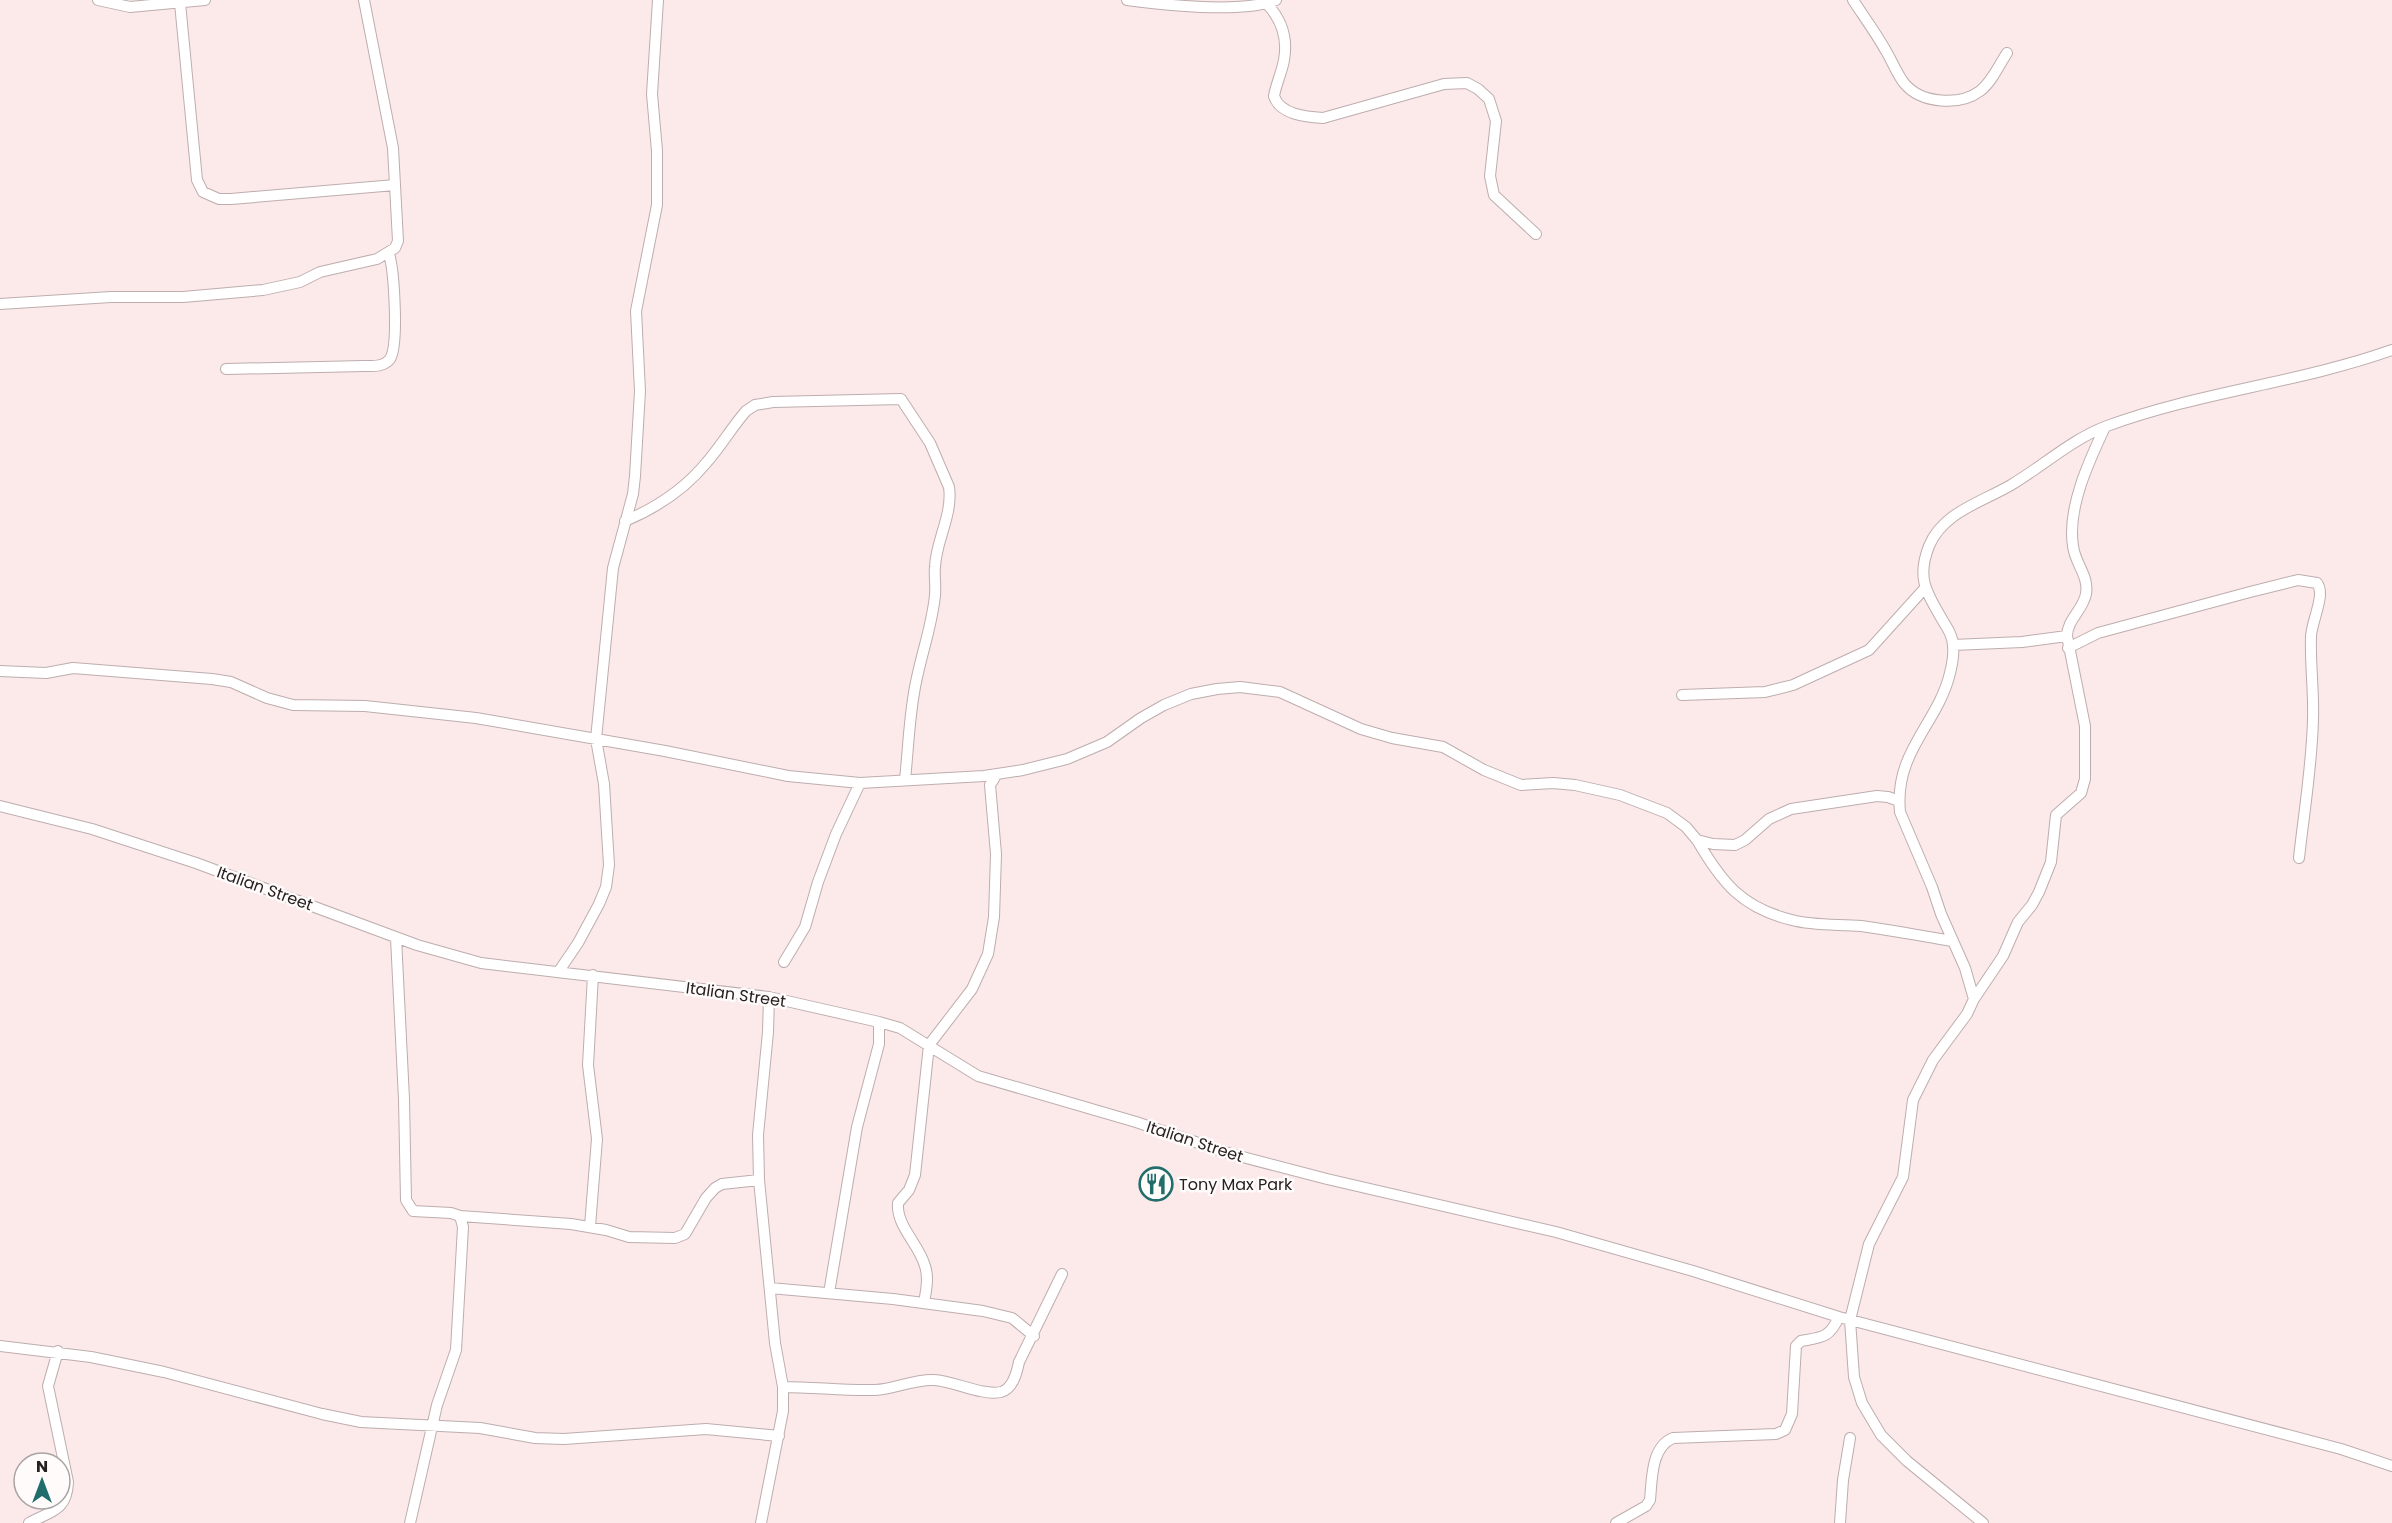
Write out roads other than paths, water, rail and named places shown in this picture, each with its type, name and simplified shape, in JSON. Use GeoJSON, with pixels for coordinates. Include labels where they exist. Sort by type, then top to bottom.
{"type":"FeatureCollection","features":[{"type":"Feature","properties":{"kind":"street"},"geometry":{"type":"LineString","coordinates":[[98,0],[130,7],[205,0]]}},
{"type":"Feature","properties":{"kind":"street"},"geometry":{"type":"LineString","coordinates":[[0,304],[111,297],[183,297],[263,290],[300,282],[320,272],[377,259],[388,254],[395,248],[398,241],[393,147],[364,0]]}},
{"type":"Feature","properties":{"kind":"street"},"geometry":{"type":"LineString","coordinates":[[559,971],[578,943],[606,887],[609,864],[604,784],[596,739],[613,568],[633,494],[639,423],[636,311],[657,205],[657,151],[652,94],[658,0]]}},
{"type":"Feature","properties":{"kind":"street"},"geometry":{"type":"LineString","coordinates":[[1127,0],[1206,6],[1271,2],[1280,20],[1285,48],[1284,61],[1274,96],[1280,107],[1308,117],[1323,118],[1444,84],[1467,83],[1478,89],[1489,99],[1496,121],[1490,176],[1494,195],[1536,234]]}},
{"type":"Feature","properties":{"kind":"street"},"geometry":{"type":"LineString","coordinates":[[1853,0],[1904,83],[1915,93],[1929,99],[1959,100],[1983,90],[2007,53]]}},
{"type":"Feature","properties":{"kind":"street"},"geometry":{"type":"LineString","coordinates":[[180,3],[197,180],[203,192],[219,199],[395,186]]}},
{"type":"Feature","properties":{"kind":"street"},"geometry":{"type":"LineString","coordinates":[[226,369],[363,366],[386,363],[393,351],[394,339],[393,272],[388,254]]}},
{"type":"Feature","properties":{"kind":"street"},"geometry":{"type":"LineString","coordinates":[[1974,999],[1965,968],[1900,812],[1899,801],[1900,783],[1908,758],[1950,674],[1953,645],[1950,632],[1925,588],[1923,574],[1929,547],[1937,530],[1948,519],[2105,427],[2159,409],[2330,369],[2392,350]]}},
{"type":"Feature","properties":{"kind":"street"},"geometry":{"type":"LineString","coordinates":[[625,521],[648,511],[684,486],[706,464],[746,411],[755,405],[773,402],[901,399],[930,444],[950,494],[948,516],[942,530],[934,567],[935,596],[931,619],[914,694],[905,780]]}},
{"type":"Feature","properties":{"kind":"street"},"geometry":{"type":"LineString","coordinates":[[1983,1523],[1907,1461],[1881,1435],[1862,1402],[1854,1377],[1845,1318],[1869,1244],[1903,1177],[1913,1100],[1933,1060],[1967,1014],[1974,999],[2003,956],[2018,922],[2032,905],[2051,862],[2056,815],[2076,798],[2084,785],[2085,726],[2067,636],[2068,627],[2086,594],[2086,577],[2074,556],[2072,545],[2073,516],[2089,463],[2105,427]]}},
{"type":"Feature","properties":{"kind":"street"},"geometry":{"type":"LineString","coordinates":[[2068,648],[2098,633],[2250,592],[2298,580],[2317,583],[2321,595],[2312,623],[2310,663],[2313,718],[2299,858]]}},
{"type":"Feature","properties":{"kind":"street"},"geometry":{"type":"LineString","coordinates":[[1682,695],[1765,692],[1793,685],[1869,650],[1925,588]]}},
{"type":"Feature","properties":{"kind":"street"},"geometry":{"type":"LineString","coordinates":[[1953,645],[2022,642],[2067,636]]}},
{"type":"Feature","properties":{"kind":"street"},"geometry":{"type":"LineString","coordinates":[[0,671],[46,673],[73,668],[212,679],[231,682],[267,698],[293,705],[365,706],[496,721],[789,776],[861,783],[937,780],[998,774],[1067,759],[1107,742],[1148,714],[1191,694],[1240,687],[1280,692],[1361,729],[1392,738],[1443,747],[1484,770],[1521,785],[1553,783],[1575,785],[1620,795],[1667,813],[1686,826],[1727,886],[1751,904],[1793,921],[1862,927],[1952,941]]}},
{"type":"Feature","properties":{"kind":"street"},"geometry":{"type":"LineString","coordinates":[[924,1303],[926,1267],[915,1243],[899,1218],[897,1203],[909,1190],[915,1175],[929,1045],[972,989],[988,954],[994,917],[996,854],[990,785],[998,774]]}},
{"type":"Feature","properties":{"kind":"street"},"geometry":{"type":"LineString","coordinates":[[784,963],[790,948],[805,927],[818,882],[836,834],[861,783]]}},
{"type":"Feature","properties":{"kind":"street"},"geometry":{"type":"LineString","coordinates":[[1697,840],[1713,844],[1735,845],[1745,840],[1775,816],[1806,806],[1877,796],[1888,796],[1899,801]]}},
{"type":"Feature","properties":{"kind":"street","name":"Italian Street"},"geometry":{"type":"LineString","coordinates":[[0,806],[92,830],[196,863],[396,938],[481,963],[769,997],[879,1022],[900,1028],[929,1045],[954,1064],[978,1076],[1005,1086],[1136,1122],[1231,1154],[1556,1232],[1682,1267],[1845,1318],[2341,1449],[2392,1466]]}},
{"type":"Feature","properties":{"kind":"street"},"geometry":{"type":"LineString","coordinates":[[396,938],[404,1099],[406,1200],[413,1211],[590,1226],[630,1237],[681,1237],[715,1188],[722,1184],[759,1180]]}},
{"type":"Feature","properties":{"kind":"street"},"geometry":{"type":"LineString","coordinates":[[590,1226],[597,1139],[588,1065],[593,975]]}},
{"type":"Feature","properties":{"kind":"street"},"geometry":{"type":"LineString","coordinates":[[761,1523],[783,1411],[783,1387],[775,1344],[759,1180],[758,1135],[769,997]]}},
{"type":"Feature","properties":{"kind":"street"},"geometry":{"type":"LineString","coordinates":[[829,1293],[857,1127],[879,1044],[879,1022]]}},
{"type":"Feature","properties":{"kind":"street"},"geometry":{"type":"LineString","coordinates":[[410,1523],[432,1426],[456,1350],[463,1227],[460,1216]]}},
{"type":"Feature","properties":{"kind":"street"},"geometry":{"type":"LineString","coordinates":[[783,1387],[874,1390],[930,1379],[1003,1392],[1011,1385],[1019,1362],[1034,1336],[1044,1309],[1062,1274]]}},
{"type":"Feature","properties":{"kind":"street"},"geometry":{"type":"LineString","coordinates":[[770,1288],[983,1311],[1012,1318],[1034,1336]]}},
{"type":"Feature","properties":{"kind":"street"},"geometry":{"type":"LineString","coordinates":[[1616,1523],[1646,1506],[1650,1500],[1658,1454],[1665,1441],[1683,1437],[1776,1434],[1785,1430],[1792,1414],[1796,1346],[1801,1341],[1827,1335],[1845,1318]]}},
{"type":"Feature","properties":{"kind":"street"},"geometry":{"type":"LineString","coordinates":[[0,1346],[58,1352],[164,1372],[361,1422],[480,1428],[535,1438],[564,1439],[706,1429],[779,1436]]}},
{"type":"Feature","properties":{"kind":"street"},"geometry":{"type":"LineString","coordinates":[[29,1523],[62,1505],[68,1494],[68,1482],[48,1386],[58,1352]]}},
{"type":"Feature","properties":{"kind":"street"},"geometry":{"type":"LineString","coordinates":[[1840,1523],[1843,1480],[1850,1438]]}},
{"type":"Feature","properties":{"kind":"place","name":"Tony Max Park"},"geometry":{"type":"Point","coordinates":[1156,1184]}}]}
